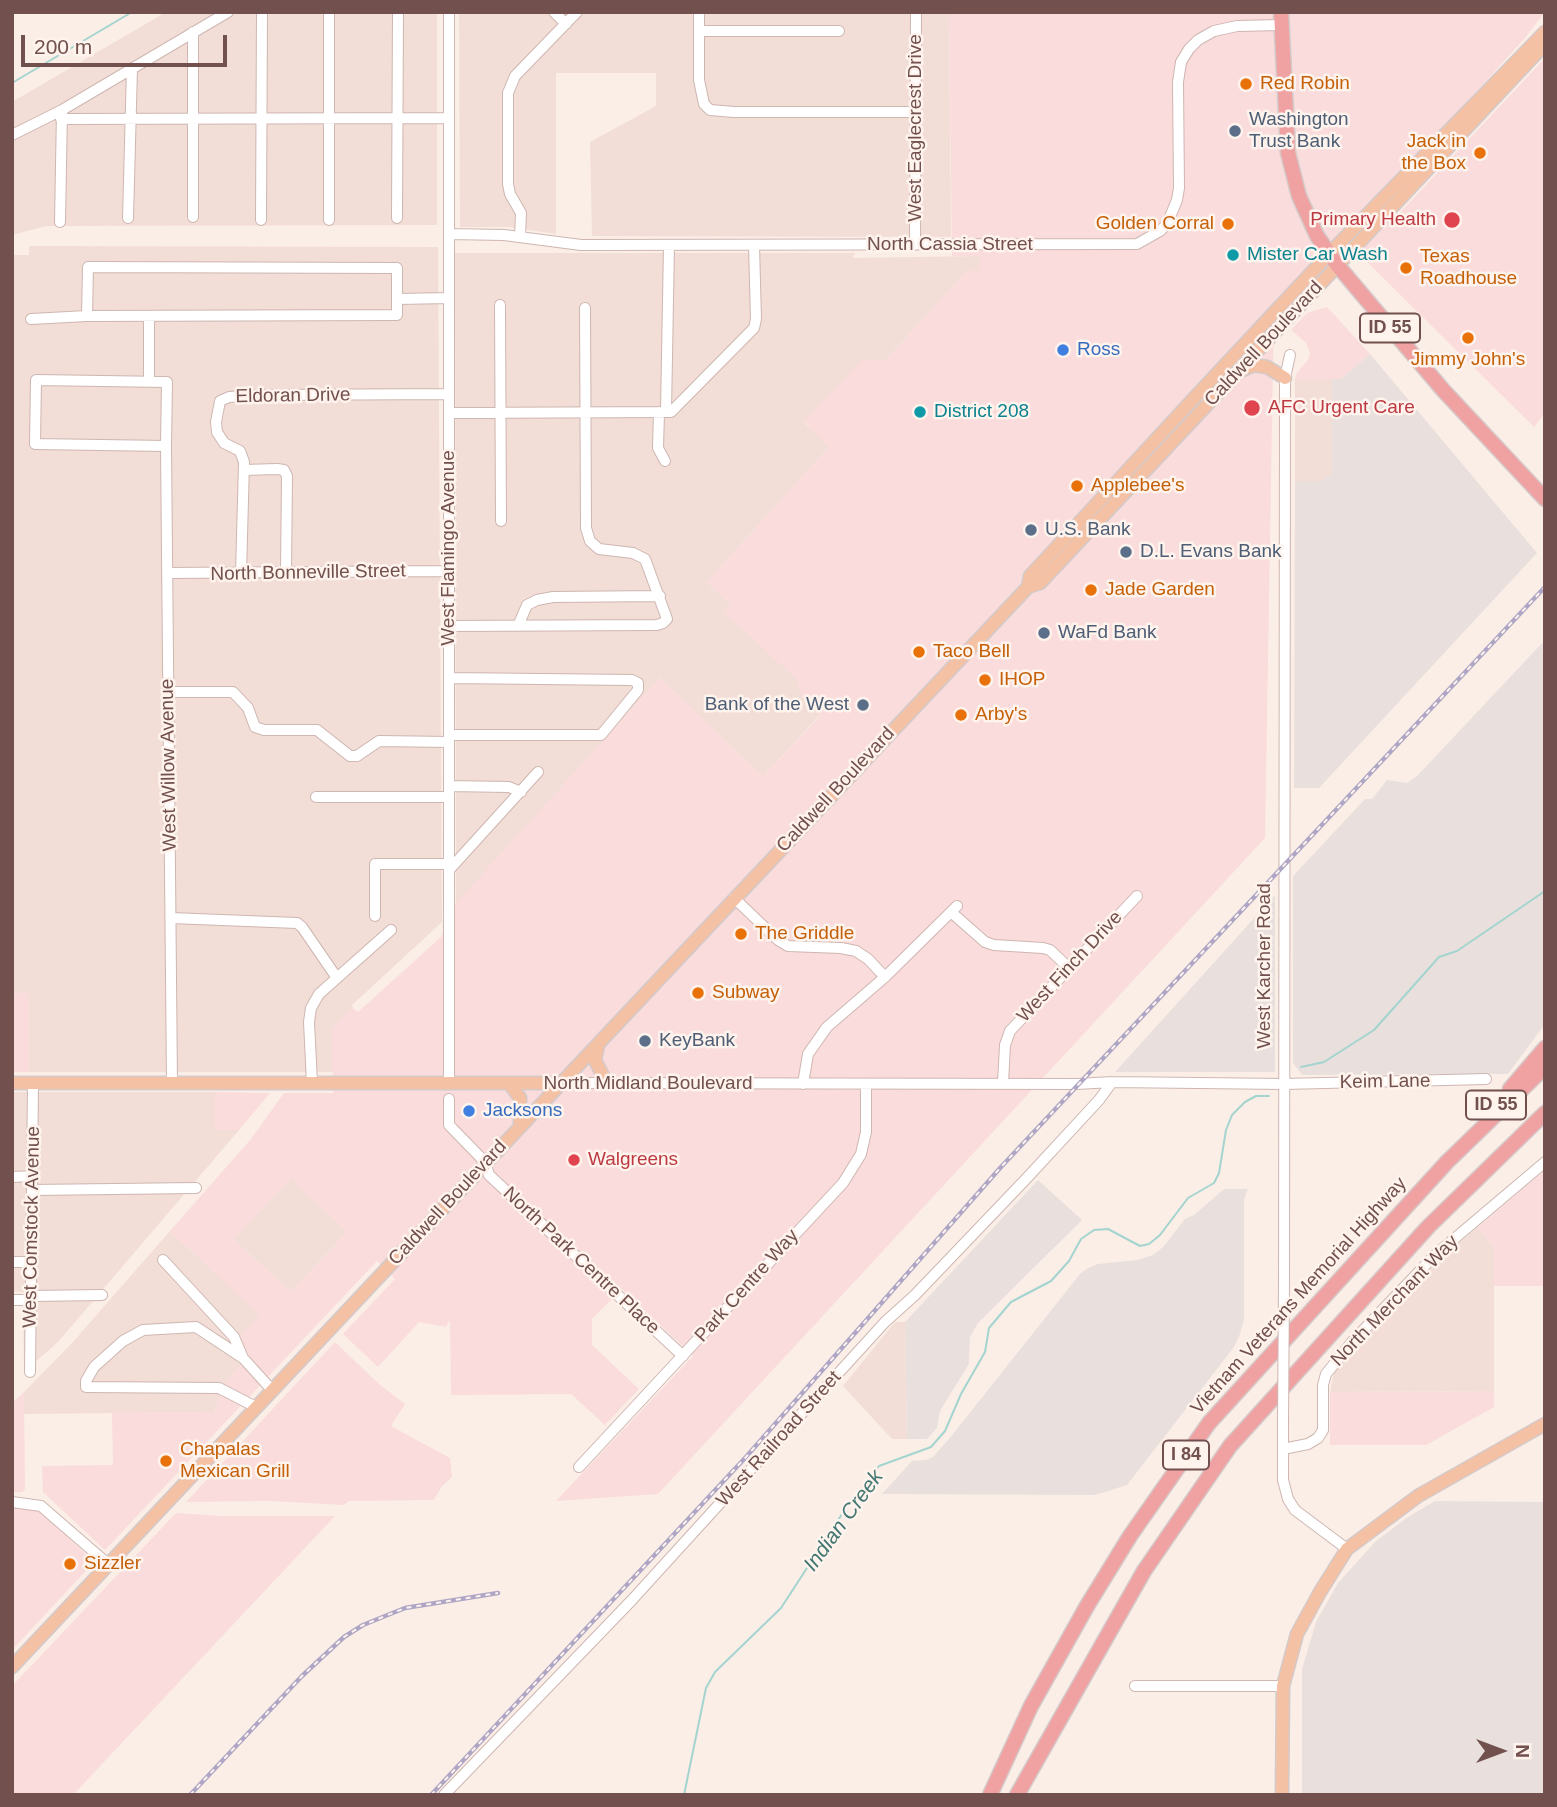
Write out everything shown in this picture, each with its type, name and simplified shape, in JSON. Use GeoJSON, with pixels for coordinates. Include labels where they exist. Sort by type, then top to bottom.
{"type":"FeatureCollection","features":[{"type":"Feature","properties":{"kind":"highway","name":"ID 55"},"geometry":{"type":"LineString","coordinates":[[1281,19],[1286,131],[1291,165],[1306,215],[1334,260],[1443,390],[1545,499]]}},
{"type":"Feature","properties":{"kind":"highway","name":"ID 55"},"geometry":{"type":"LineString","coordinates":[[1447,1162],[1545,1048]]}},
{"type":"Feature","properties":{"kind":"highway","name":"Vietnam Veterans Memorial Highway"},"geometry":{"type":"LineString","coordinates":[[990,1795],[1031,1706],[1087,1606],[1130,1536],[1209,1423],[1447,1162],[1545,1067]]}},
{"type":"Feature","properties":{"kind":"highway","name":"I 84"},"geometry":{"type":"LineString","coordinates":[[1017,1795],[1144,1571],[1230,1446],[1427,1227],[1545,1113]]}},
{"type":"Feature","properties":{"kind":"main road"},"geometry":{"type":"LineString","coordinates":[[1494,94],[1545,32]]}},
{"type":"Feature","properties":{"kind":"main road"},"geometry":{"type":"LineString","coordinates":[[1494,94],[1545,44]]}},
{"type":"Feature","properties":{"kind":"main road","name":"Caldwell Boulevard"},"geometry":{"type":"LineString","coordinates":[[1028,587],[1030,576],[1494,94]]}},
{"type":"Feature","properties":{"kind":"main road","name":"Caldwell Boulevard"},"geometry":{"type":"LineString","coordinates":[[12,1667],[1028,587],[1040,583],[1237,373],[1334,260]]}},
{"type":"Feature","properties":{"kind":"main road"},"geometry":{"type":"LineString","coordinates":[[1237,373],[1254,365],[1267,367],[1285,378]]}},
{"type":"Feature","properties":{"kind":"main road"},"geometry":{"type":"LineString","coordinates":[[598,1045],[595,1060],[607,1084]]}},
{"type":"Feature","properties":{"kind":"main road","name":"North Midland Boulevard"},"geometry":{"type":"LineString","coordinates":[[12,1083],[561,1083]]}},
{"type":"Feature","properties":{"kind":"main road"},"geometry":{"type":"LineString","coordinates":[[509,1083],[522,1103],[520,1126]]}},
{"type":"Feature","properties":{"kind":"main road"},"geometry":{"type":"LineString","coordinates":[[1282,1795],[1283,1686],[1297,1634],[1347,1549],[1418,1496],[1545,1424]]}},
{"type":"Feature","properties":{"kind":"street"},"geometry":{"type":"LineString","coordinates":[[12,135],[62,115],[132,68],[228,12]]}},
{"type":"Feature","properties":{"kind":"street"},"geometry":{"type":"LineString","coordinates":[[261,220],[262,12]]}},
{"type":"Feature","properties":{"kind":"street"},"geometry":{"type":"LineString","coordinates":[[329,12],[329,220]]}},
{"type":"Feature","properties":{"kind":"street"},"geometry":{"type":"LineString","coordinates":[[397,218],[398,12]]}},
{"type":"Feature","properties":{"kind":"street","name":"West Flamingo Avenue"},"geometry":{"type":"LineString","coordinates":[[449,12],[449,1083]]}},
{"type":"Feature","properties":{"kind":"street"},"geometry":{"type":"LineString","coordinates":[[554,12],[566,24]]}},
{"type":"Feature","properties":{"kind":"street"},"geometry":{"type":"LineString","coordinates":[[520,237],[521,213],[510,194],[508,184],[508,93],[515,76],[577,12]]}},
{"type":"Feature","properties":{"kind":"street"},"geometry":{"type":"LineString","coordinates":[[699,12],[699,79],[704,104],[709,110],[916,112]]}},
{"type":"Feature","properties":{"kind":"street","name":"West Eaglecrest Drive"},"geometry":{"type":"LineString","coordinates":[[915,245],[916,12]]}},
{"type":"Feature","properties":{"kind":"street","name":"North Cassia Street"},"geometry":{"type":"LineString","coordinates":[[449,234],[520,237],[581,245],[1137,244],[1149,239],[1167,224],[1177,200],[1178,82],[1181,62],[1198,40],[1214,31],[1281,19]]}},
{"type":"Feature","properties":{"kind":"street"},"geometry":{"type":"LineString","coordinates":[[699,31],[839,31]]}},
{"type":"Feature","properties":{"kind":"street"},"geometry":{"type":"LineString","coordinates":[[193,33],[193,217]]}},
{"type":"Feature","properties":{"kind":"street"},"geometry":{"type":"LineString","coordinates":[[128,218],[132,68]]}},
{"type":"Feature","properties":{"kind":"street"},"geometry":{"type":"LineString","coordinates":[[62,115],[131,120],[449,118]]}},
{"type":"Feature","properties":{"kind":"street"},"geometry":{"type":"LineString","coordinates":[[60,222],[62,115]]}},
{"type":"Feature","properties":{"kind":"street"},"geometry":{"type":"LineString","coordinates":[[665,461],[658,448],[663,412],[669,245]]}},
{"type":"Feature","properties":{"kind":"street"},"geometry":{"type":"LineString","coordinates":[[449,413],[671,412],[679,407],[754,328],[754,245]]}},
{"type":"Feature","properties":{"kind":"street"},"geometry":{"type":"LineString","coordinates":[[31,319],[88,316],[397,315],[397,268],[88,267],[88,316]]}},
{"type":"Feature","properties":{"kind":"street"},"geometry":{"type":"LineString","coordinates":[[397,299],[449,298]]}},
{"type":"Feature","properties":{"kind":"street"},"geometry":{"type":"LineString","coordinates":[[500,305],[501,521]]}},
{"type":"Feature","properties":{"kind":"street"},"geometry":{"type":"LineString","coordinates":[[449,626],[663,623],[667,618],[645,559],[633,553],[599,549],[590,541],[586,528],[585,308]]}},
{"type":"Feature","properties":{"kind":"street"},"geometry":{"type":"LineString","coordinates":[[149,317],[149,381],[36,380],[35,444],[166,446]]}},
{"type":"Feature","properties":{"kind":"street","name":"West Karcher Road"},"geometry":{"type":"LineString","coordinates":[[1290,355],[1285,378],[1283,1480],[1288,1499],[1295,1510],[1347,1549]]}},
{"type":"Feature","properties":{"kind":"street","name":"West Willow Avenue"},"geometry":{"type":"LineString","coordinates":[[149,381],[167,382],[172,1083]]}},
{"type":"Feature","properties":{"kind":"street","name":"Eldoran Drive"},"geometry":{"type":"LineString","coordinates":[[244,470],[240,452],[224,443],[217,432],[220,401],[229,397],[449,394]]}},
{"type":"Feature","properties":{"kind":"street"},"geometry":{"type":"LineString","coordinates":[[241,574],[244,470],[277,469],[284,470],[287,475],[286,572]]}},
{"type":"Feature","properties":{"kind":"street","name":"North Bonneville Street"},"geometry":{"type":"LineString","coordinates":[[167,573],[449,571]]}},
{"type":"Feature","properties":{"kind":"street"},"geometry":{"type":"LineString","coordinates":[[518,626],[527,605],[537,600],[553,597],[660,596]]}},
{"type":"Feature","properties":{"kind":"street"},"geometry":{"type":"LineString","coordinates":[[168,692],[233,692],[248,708],[255,727],[264,730],[317,730],[326,735],[334,746],[350,756],[357,756],[379,741],[601,735],[638,690],[638,684],[632,681],[449,678]]}},
{"type":"Feature","properties":{"kind":"street"},"geometry":{"type":"LineString","coordinates":[[375,916],[375,864],[449,867],[538,772]]}},
{"type":"Feature","properties":{"kind":"street"},"geometry":{"type":"LineString","coordinates":[[316,797],[509,787],[521,792]]}},
{"type":"Feature","properties":{"kind":"street","name":"West Finch Drive"},"geometry":{"type":"LineString","coordinates":[[1003,1083],[1005,1045],[1010,1031],[1137,896]]}},
{"type":"Feature","properties":{"kind":"street"},"geometry":{"type":"LineString","coordinates":[[734,898],[778,940],[789,946],[856,951],[869,959],[885,977]]}},
{"type":"Feature","properties":{"kind":"street"},"geometry":{"type":"LineString","coordinates":[[803,1084],[808,1054],[827,1027],[885,977],[954,909],[985,942],[1050,950],[1069,968]]}},
{"type":"Feature","properties":{"kind":"street"},"geometry":{"type":"LineString","coordinates":[[171,918],[297,923],[337,978]]}},
{"type":"Feature","properties":{"kind":"street"},"geometry":{"type":"LineString","coordinates":[[312,1083],[309,1021],[311,1008],[319,994],[391,930]]}},
{"type":"Feature","properties":{"kind":"street","name":"Keim Lane"},"geometry":{"type":"LineString","coordinates":[[1284,1084],[1486,1079]]}},
{"type":"Feature","properties":{"kind":"street","name":"West Railroad Street"},"geometry":{"type":"LineString","coordinates":[[444,1795],[631,1601],[885,1322],[915,1295],[971,1236],[1099,1100],[1112,1082]]}},
{"type":"Feature","properties":{"kind":"street","name":"West Comstock Avenue"},"geometry":{"type":"LineString","coordinates":[[30,1372],[33,1083]]}},
{"type":"Feature","properties":{"kind":"street","name":"North Midland Boulevard"},"geometry":{"type":"LineString","coordinates":[[561,1083],[1284,1084]]}},
{"type":"Feature","properties":{"kind":"street","name":"Park Centre Way"},"geometry":{"type":"LineString","coordinates":[[579,1467],[842,1183],[861,1154],[866,1132],[866,1084]]}},
{"type":"Feature","properties":{"kind":"street","name":"North Park Centre Place"},"geometry":{"type":"LineString","coordinates":[[449,1099],[449,1125],[485,1162],[489,1175],[683,1356]]}},
{"type":"Feature","properties":{"kind":"street","name":"North Merchant Way"},"geometry":{"type":"LineString","coordinates":[[1283,1450],[1308,1444],[1318,1438],[1323,1430],[1323,1385],[1326,1374],[1352,1342],[1436,1255],[1545,1162]]}},
{"type":"Feature","properties":{"kind":"street"},"geometry":{"type":"LineString","coordinates":[[12,1177],[33,1176]]}},
{"type":"Feature","properties":{"kind":"street"},"geometry":{"type":"LineString","coordinates":[[32,1189],[196,1188]]}},
{"type":"Feature","properties":{"kind":"street"},"geometry":{"type":"LineString","coordinates":[[163,1260],[234,1337],[243,1359]]}},
{"type":"Feature","properties":{"kind":"street"},"geometry":{"type":"LineString","coordinates":[[12,1262],[32,1262]]}},
{"type":"Feature","properties":{"kind":"street"},"geometry":{"type":"LineString","coordinates":[[12,1300],[102,1295]]}},
{"type":"Feature","properties":{"kind":"street"},"geometry":{"type":"LineString","coordinates":[[256,1407],[219,1388],[86,1387],[86,1381],[94,1367],[123,1341],[143,1331],[195,1327],[243,1359],[272,1390]]}},
{"type":"Feature","properties":{"kind":"street"},"geometry":{"type":"LineString","coordinates":[[12,1502],[41,1507],[108,1564]]}},
{"type":"Feature","properties":{"kind":"street"},"geometry":{"type":"LineString","coordinates":[[1135,1686],[1283,1686]]}},
{"type":"Feature","properties":{"kind":"shaded area"},"geometry":{"type":"Polygon","coordinates":[[[166,12],[437,12],[437,225],[46,226],[12,235],[12,102],[166,12]]]}},
{"type":"Feature","properties":{"kind":"shaded area"},"geometry":{"type":"Polygon","coordinates":[[[459,12],[949,12],[951,237],[592,236],[590,142],[656,106],[656,73],[556,73],[556,234],[509,227],[460,227],[459,12]]]}},
{"type":"Feature","properties":{"kind":"shaded area"},"geometry":{"type":"Polygon","coordinates":[[[949,12],[1545,12],[1431,142],[1352,219],[1274,305],[1265,838],[658,1494],[556,1501],[693,1356],[622,1289],[592,1319],[592,1345],[639,1389],[605,1425],[571,1394],[451,1395],[450,1320],[446,1327],[419,1322],[378,1367],[343,1334],[395,1279],[377,1261],[105,1550],[43,1492],[42,1466],[113,1465],[112,1413],[214,1412],[227,1380],[250,1356],[235,1342],[259,1315],[170,1231],[251,1139],[284,1093],[333,1093],[332,1028],[353,1008],[358,1012],[441,937],[456,903],[660,678],[763,777],[820,716],[803,698],[796,679],[724,612],[731,605],[707,582],[829,447],[804,422],[863,359],[886,360],[967,271],[979,270],[979,256],[952,256],[949,12]],[[291,1179],[233,1239],[291,1292],[347,1232],[291,1179]]]}},
{"type":"Feature","properties":{"kind":"shaded area"},"geometry":{"type":"Polygon","coordinates":[[[1545,58],[1545,413],[1534,427],[1362,257],[1365,246],[1382,226],[1392,221],[1545,58]]]}},
{"type":"Feature","properties":{"kind":"shaded area"},"geometry":{"type":"Polygon","coordinates":[[[29,246],[438,247],[442,922],[352,1005],[353,1008],[333,1028],[333,1072],[29,1072],[29,994],[12,993],[12,255],[29,255],[29,246]]]}},
{"type":"Feature","properties":{"kind":"shaded area"},"geometry":{"type":"Polygon","coordinates":[[[455,253],[855,253],[852,258],[980,256],[980,271],[967,271],[886,360],[804,423],[830,446],[707,582],[731,605],[725,612],[797,679],[803,698],[820,715],[763,777],[660,678],[456,904],[455,253]]]}},
{"type":"Feature","properties":{"kind":"shaded area"},"geometry":{"type":"Polygon","coordinates":[[[1327,307],[1370,354],[1341,379],[1295,379],[1310,353],[1306,343],[1291,330],[1307,313],[1327,307]]]}},
{"type":"Feature","properties":{"kind":"shaded area"},"geometry":{"type":"Polygon","coordinates":[[[1370,354],[1537,553],[1319,788],[1294,788],[1295,481],[1321,481],[1332,473],[1332,379],[1341,379],[1370,354]]]}},
{"type":"Feature","properties":{"kind":"shaded area"},"geometry":{"type":"Polygon","coordinates":[[[1295,379],[1332,379],[1332,473],[1321,481],[1295,481],[1295,379]]]}},
{"type":"Feature","properties":{"kind":"shaded area"},"geometry":{"type":"Polygon","coordinates":[[[1545,640],[1545,1024],[1508,1074],[1302,1075],[1293,1063],[1293,876],[1365,799],[1372,799],[1387,780],[1407,783],[1417,776],[1545,640]]]}},
{"type":"Feature","properties":{"kind":"shaded area"},"geometry":{"type":"Polygon","coordinates":[[[1275,895],[1275,1072],[1115,1072],[1275,895]]]}},
{"type":"Feature","properties":{"kind":"shaded area"},"geometry":{"type":"Polygon","coordinates":[[[12,993],[29,993],[29,1072],[12,1072],[12,993]]]}},
{"type":"Feature","properties":{"kind":"shaded area"},"geometry":{"type":"Polygon","coordinates":[[[12,1092],[215,1092],[215,1130],[239,1130],[58,1342],[24,1372],[23,1292],[12,1291],[12,1092]]]}},
{"type":"Feature","properties":{"kind":"shaded area"},"geometry":{"type":"Polygon","coordinates":[[[215,1092],[270,1093],[239,1130],[215,1130],[215,1092]]]}},
{"type":"Feature","properties":{"kind":"shaded area"},"geometry":{"type":"Polygon","coordinates":[[[1545,1170],[1545,1286],[1494,1286],[1494,1248],[1478,1227],[1545,1170]]]}},
{"type":"Feature","properties":{"kind":"shaded area"},"geometry":{"type":"Polygon","coordinates":[[[292,1178],[347,1232],[291,1292],[233,1239],[292,1178]]]}},
{"type":"Feature","properties":{"kind":"shaded area"},"geometry":{"type":"Polygon","coordinates":[[[1038,1180],[1082,1220],[978,1323],[970,1337],[969,1364],[940,1411],[937,1428],[927,1439],[907,1439],[905,1322],[1038,1180]]]}},
{"type":"Feature","properties":{"kind":"shaded area"},"geometry":{"type":"Polygon","coordinates":[[[1224,1189],[1248,1189],[1244,1200],[1244,1319],[1240,1334],[1234,1347],[1127,1485],[1095,1495],[882,1494],[912,1461],[933,1457],[1080,1274],[1098,1264],[1137,1260],[1153,1255],[1163,1247],[1185,1219],[1194,1215],[1224,1189]]]}},
{"type":"Feature","properties":{"kind":"shaded area"},"geometry":{"type":"Polygon","coordinates":[[[1478,1227],[1494,1248],[1494,1391],[1330,1392],[1334,1373],[1342,1362],[1438,1261],[1478,1227]]]}},
{"type":"Feature","properties":{"kind":"shaded area"},"geometry":{"type":"Polygon","coordinates":[[[170,1231],[260,1315],[235,1342],[250,1356],[227,1380],[214,1412],[24,1414],[24,1392],[73,1342],[170,1231]]]}},
{"type":"Feature","properties":{"kind":"shaded area"},"geometry":{"type":"Polygon","coordinates":[[[895,1322],[905,1322],[907,1439],[892,1439],[843,1386],[895,1322]]]}},
{"type":"Feature","properties":{"kind":"shaded area"},"geometry":{"type":"Polygon","coordinates":[[[335,1342],[379,1384],[405,1404],[391,1426],[450,1458],[452,1477],[442,1486],[434,1500],[349,1501],[344,1505],[270,1501],[186,1502],[335,1342]]]}},
{"type":"Feature","properties":{"kind":"shaded area"},"geometry":{"type":"Polygon","coordinates":[[[1494,1391],[1494,1407],[1426,1445],[1330,1445],[1330,1392],[1494,1391]]]}},
{"type":"Feature","properties":{"kind":"shaded area"},"geometry":{"type":"Polygon","coordinates":[[[24,1392],[25,1489],[22,1492],[12,1492],[12,1403],[24,1392]]]}},
{"type":"Feature","properties":{"kind":"shaded area"},"geometry":{"type":"Polygon","coordinates":[[[1435,1501],[1545,1502],[1545,1795],[1302,1795],[1302,1669],[1316,1622],[1338,1583],[1376,1541],[1435,1501]]]}},
{"type":"Feature","properties":{"kind":"shaded area"},"geometry":{"type":"Polygon","coordinates":[[[12,1508],[38,1509],[94,1562],[12,1650],[12,1508]]]}},
{"type":"Feature","properties":{"kind":"shaded area"},"geometry":{"type":"Polygon","coordinates":[[[176,1513],[222,1516],[335,1516],[73,1795],[12,1795],[12,1686],[176,1513]]]}},
{"type":"Feature","properties":{"kind":"waterway"},"geometry":{"type":"LineString","coordinates":[[12,83],[132,12]]}},
{"type":"Feature","properties":{"kind":"waterway","name":"Indian Creek"},"geometry":{"type":"LineString","coordinates":[[1301,1067],[1324,1062],[1374,1030],[1439,957],[1457,951],[1545,891]]}},
{"type":"Feature","properties":{"kind":"waterway","name":"Indian Creek"},"geometry":{"type":"LineString","coordinates":[[684,1795],[706,1688],[715,1672],[781,1608],[844,1511],[879,1466],[931,1447],[945,1431],[961,1394],[985,1352],[989,1328],[1011,1302],[1051,1281],[1069,1261],[1081,1239],[1094,1230],[1108,1229],[1140,1246],[1149,1244],[1160,1235],[1188,1198],[1214,1183],[1219,1173],[1226,1130],[1232,1115],[1245,1102],[1256,1096],[1269,1096]]}},
{"type":"Feature","properties":{"kind":"railway"},"geometry":{"type":"LineString","coordinates":[[431,1795],[746,1457],[1001,1167],[1545,587]]}},
{"type":"Feature","properties":{"kind":"railway"},"geometry":{"type":"LineString","coordinates":[[190,1795],[302,1676],[344,1637],[363,1625],[405,1608],[498,1593]]}},
{"type":"Feature","properties":{"kind":"place","name":"Red Robin"},"geometry":{"type":"Point","coordinates":[1246,84]}},
{"type":"Feature","properties":{"kind":"place","name":"Washington Trust Bank"},"geometry":{"type":"Point","coordinates":[1235,131]}},
{"type":"Feature","properties":{"kind":"place","name":"Jack in the Box"},"geometry":{"type":"Point","coordinates":[1480,153]}},
{"type":"Feature","properties":{"kind":"place","name":"Primary Health"},"geometry":{"type":"Point","coordinates":[1452,220]}},
{"type":"Feature","properties":{"kind":"place","name":"Golden Corral"},"geometry":{"type":"Point","coordinates":[1228,224]}},
{"type":"Feature","properties":{"kind":"place","name":"Mister Car Wash"},"geometry":{"type":"Point","coordinates":[1233,255]}},
{"type":"Feature","properties":{"kind":"place","name":"Texas Roadhouse"},"geometry":{"type":"Point","coordinates":[1406,268]}},
{"type":"Feature","properties":{"kind":"place","name":"Jimmy John's"},"geometry":{"type":"Point","coordinates":[1468,338]}},
{"type":"Feature","properties":{"kind":"place","name":"Ross"},"geometry":{"type":"Point","coordinates":[1063,350]}},
{"type":"Feature","properties":{"kind":"place","name":"AFC Urgent Care"},"geometry":{"type":"Point","coordinates":[1252,408]}},
{"type":"Feature","properties":{"kind":"place","name":"District 208"},"geometry":{"type":"Point","coordinates":[920,412]}},
{"type":"Feature","properties":{"kind":"place","name":"Applebee's"},"geometry":{"type":"Point","coordinates":[1077,486]}},
{"type":"Feature","properties":{"kind":"place","name":"U.S. Bank"},"geometry":{"type":"Point","coordinates":[1031,530]}},
{"type":"Feature","properties":{"kind":"place","name":"D.L. Evans Bank"},"geometry":{"type":"Point","coordinates":[1126,552]}},
{"type":"Feature","properties":{"kind":"place","name":"Jade Garden"},"geometry":{"type":"Point","coordinates":[1091,590]}},
{"type":"Feature","properties":{"kind":"place","name":"WaFd Bank"},"geometry":{"type":"Point","coordinates":[1044,633]}},
{"type":"Feature","properties":{"kind":"place","name":"Taco Bell"},"geometry":{"type":"Point","coordinates":[919,652]}},
{"type":"Feature","properties":{"kind":"place","name":"IHOP"},"geometry":{"type":"Point","coordinates":[985,680]}},
{"type":"Feature","properties":{"kind":"place","name":"Bank of the West"},"geometry":{"type":"Point","coordinates":[863,705]}},
{"type":"Feature","properties":{"kind":"place","name":"Arby's"},"geometry":{"type":"Point","coordinates":[961,715]}},
{"type":"Feature","properties":{"kind":"place","name":"The Griddle"},"geometry":{"type":"Point","coordinates":[741,934]}},
{"type":"Feature","properties":{"kind":"place","name":"Subway"},"geometry":{"type":"Point","coordinates":[698,993]}},
{"type":"Feature","properties":{"kind":"place","name":"KeyBank"},"geometry":{"type":"Point","coordinates":[645,1041]}},
{"type":"Feature","properties":{"kind":"place","name":"Jacksons"},"geometry":{"type":"Point","coordinates":[469,1111]}},
{"type":"Feature","properties":{"kind":"place","name":"Walgreens"},"geometry":{"type":"Point","coordinates":[574,1160]}},
{"type":"Feature","properties":{"kind":"place","name":"Chapalas Mexican Grill"},"geometry":{"type":"Point","coordinates":[166,1461]}},
{"type":"Feature","properties":{"kind":"place","name":"Sizzler"},"geometry":{"type":"Point","coordinates":[70,1564]}}]}
